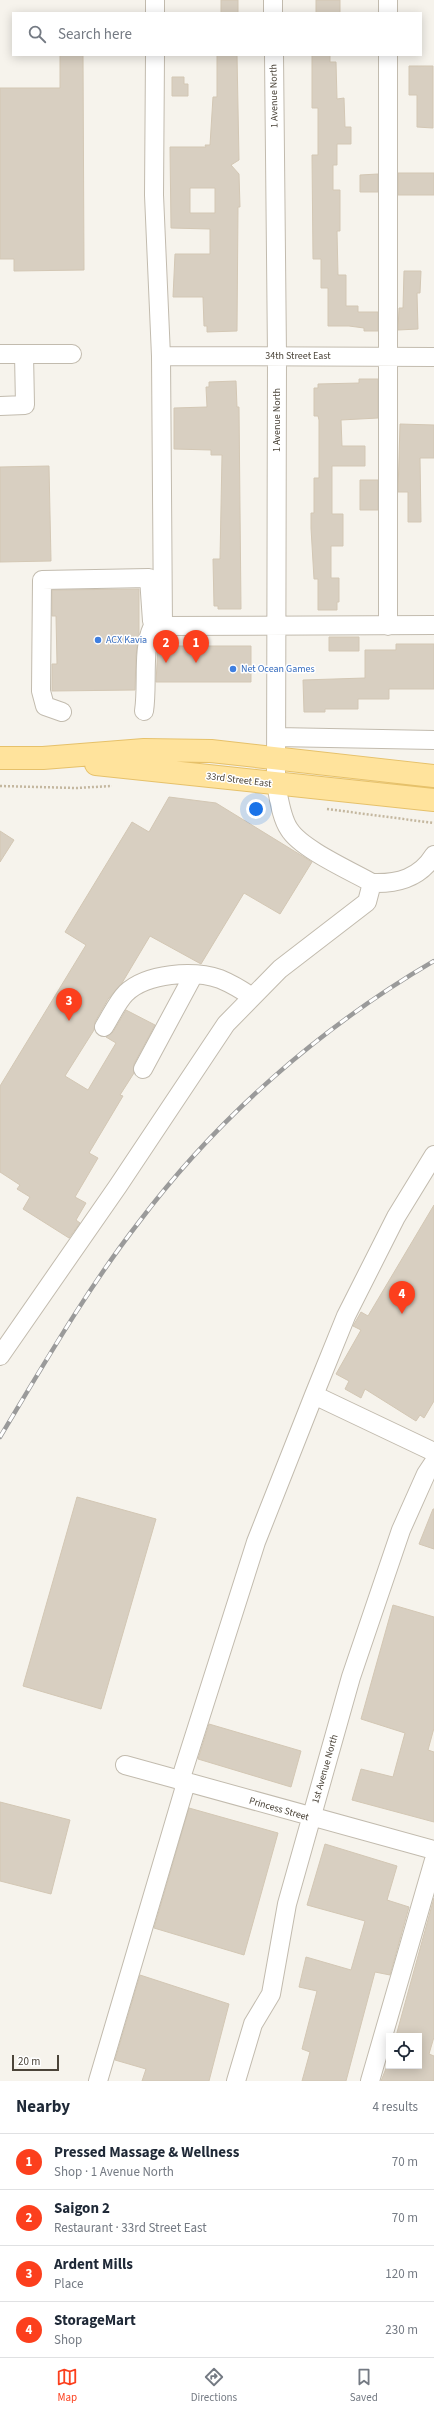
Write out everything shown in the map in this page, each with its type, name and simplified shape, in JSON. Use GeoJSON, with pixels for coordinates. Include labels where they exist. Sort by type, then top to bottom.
{"type":"FeatureCollection","features":[{"type":"Feature","properties":{"kind":"main road","name":"33rd Street East"},"geometry":{"type":"LineString","coordinates":[[0,758],[43,758],[144,750],[211,751],[277,747],[434,776]]}},
{"type":"Feature","properties":{"kind":"main road","name":"33rd Street East"},"geometry":{"type":"LineString","coordinates":[[43,758],[434,800]]}},
{"type":"Feature","properties":{"kind":"street"},"geometry":{"type":"LineString","coordinates":[[155,0],[155,12]]}},
{"type":"Feature","properties":{"kind":"street"},"geometry":{"type":"LineString","coordinates":[[273,0],[274,12]]}},
{"type":"Feature","properties":{"kind":"street"},"geometry":{"type":"LineString","coordinates":[[388,0],[388,12]]}},
{"type":"Feature","properties":{"kind":"street"},"geometry":{"type":"LineString","coordinates":[[144,711],[147,691],[148,638],[157,627],[161,356],[154,195],[155,56]]}},
{"type":"Feature","properties":{"kind":"street","name":"1 Avenue North"},"geometry":{"type":"LineString","coordinates":[[274,56],[277,356],[276,784],[279,802],[288,829],[292,834],[312,849],[372,883]]}},
{"type":"Feature","properties":{"kind":"street"},"geometry":{"type":"LineString","coordinates":[[388,56],[388,626]]}},
{"type":"Feature","properties":{"kind":"street"},"geometry":{"type":"LineString","coordinates":[[0,354],[72,354]]}},
{"type":"Feature","properties":{"kind":"street"},"geometry":{"type":"LineString","coordinates":[[0,406],[25,405],[24,354]]}},
{"type":"Feature","properties":{"kind":"street","name":"34th Street East"},"geometry":{"type":"LineString","coordinates":[[161,356],[434,357]]}},
{"type":"Feature","properties":{"kind":"street"},"geometry":{"type":"LineString","coordinates":[[62,712],[45,706],[41,691],[42,580],[149,578],[157,627]]}},
{"type":"Feature","properties":{"kind":"street"},"geometry":{"type":"LineString","coordinates":[[157,627],[277,628],[434,625]]}},
{"type":"Feature","properties":{"kind":"street","name":"33rd Street East"},"geometry":{"type":"LineString","coordinates":[[277,747],[434,740]]}},
{"type":"Feature","properties":{"kind":"street"},"geometry":{"type":"LineString","coordinates":[[0,1356],[118,1186],[226,1024],[280,969],[367,902],[372,883],[403,881],[419,872],[434,855]]}},
{"type":"Feature","properties":{"kind":"street"},"geometry":{"type":"LineString","coordinates":[[104,1027],[126,994],[142,982],[156,977],[193,976],[219,979],[237,987],[252,997]]}},
{"type":"Feature","properties":{"kind":"street"},"geometry":{"type":"LineString","coordinates":[[143,1069],[193,976]]}},
{"type":"Feature","properties":{"kind":"street"},"geometry":{"type":"LineString","coordinates":[[98,2081],[183,1782],[256,1542],[346,1316],[389,1231],[434,1155]]}},
{"type":"Feature","properties":{"kind":"street"},"geometry":{"type":"LineString","coordinates":[[314,1395],[434,1452]]}},
{"type":"Feature","properties":{"kind":"street","name":"1st Avenue North"},"geometry":{"type":"LineString","coordinates":[[236,2081],[253,2024],[271,1994],[287,1904],[351,1677],[386,1572],[414,1500],[434,1462]]}},
{"type":"Feature","properties":{"kind":"street","name":"Princess Street"},"geometry":{"type":"LineString","coordinates":[[125,1765],[311,1818],[434,1850]]}},
{"type":"Feature","properties":{"kind":"street"},"geometry":{"type":"LineString","coordinates":[[370,2081],[434,1860]]}},
{"type":"Feature","properties":{"kind":"path"},"geometry":{"type":"LineString","coordinates":[[0,786],[76,788],[115,786]]}},
{"type":"Feature","properties":{"kind":"path"},"geometry":{"type":"LineString","coordinates":[[319,808],[434,823]]}},
{"type":"Feature","properties":{"kind":"building"},"geometry":{"type":"Polygon","coordinates":[[[221,0],[238,0],[238,12],[221,12],[221,0]]]}},
{"type":"Feature","properties":{"kind":"building"},"geometry":{"type":"Polygon","coordinates":[[[316,0],[340,0],[340,12],[316,12],[316,0]]]}},
{"type":"Feature","properties":{"kind":"building"},"geometry":{"type":"Polygon","coordinates":[[[60,56],[83,56],[84,270],[14,271],[14,259],[0,259],[0,88],[60,88],[60,56]]]}},
{"type":"Feature","properties":{"kind":"building"},"geometry":{"type":"Polygon","coordinates":[[[217,56],[237,56],[239,160],[231,165],[239,174],[240,207],[238,207],[237,331],[207,332],[207,326],[204,326],[203,297],[173,297],[175,254],[210,254],[210,229],[171,228],[170,147],[206,147],[205,145],[210,145],[213,97],[217,97],[217,56]],[[190,188],[190,213],[215,213],[215,188],[190,188]]]}},
{"type":"Feature","properties":{"kind":"building"},"geometry":{"type":"Polygon","coordinates":[[[312,56],[330,56],[330,62],[336,62],[337,99],[344,98],[345,127],[351,127],[351,144],[337,144],[337,165],[333,165],[333,190],[340,190],[340,231],[337,231],[338,275],[346,275],[346,306],[358,306],[358,312],[378,312],[378,331],[364,331],[364,328],[349,326],[328,326],[328,288],[321,288],[321,259],[313,259],[312,155],[318,155],[318,108],[312,108],[312,56]]]}},
{"type":"Feature","properties":{"kind":"building"},"geometry":{"type":"Polygon","coordinates":[[[409,66],[433,66],[433,128],[417,127],[417,95],[409,95],[409,66]]]}},
{"type":"Feature","properties":{"kind":"building"},"geometry":{"type":"Polygon","coordinates":[[[172,77],[184,77],[184,84],[188,84],[188,96],[172,96],[172,77]]]}},
{"type":"Feature","properties":{"kind":"building"},"geometry":{"type":"Polygon","coordinates":[[[398,173],[434,173],[434,195],[398,195],[398,173]]]}},
{"type":"Feature","properties":{"kind":"building"},"geometry":{"type":"Polygon","coordinates":[[[378,174],[378,192],[360,192],[360,175],[378,174]]]}},
{"type":"Feature","properties":{"kind":"building"},"geometry":{"type":"Polygon","coordinates":[[[404,271],[421,271],[420,293],[417,293],[418,329],[398,330],[399,308],[403,308],[404,271]]]}},
{"type":"Feature","properties":{"kind":"building"},"geometry":{"type":"Polygon","coordinates":[[[359,379],[378,379],[378,418],[341,420],[342,446],[365,446],[365,466],[332,466],[332,514],[343,514],[343,546],[331,546],[331,578],[339,578],[339,602],[337,602],[337,610],[318,610],[318,579],[314,579],[311,528],[311,513],[314,513],[314,478],[319,478],[319,420],[318,416],[314,416],[314,388],[318,388],[318,384],[359,383],[359,379]]]}},
{"type":"Feature","properties":{"kind":"building"},"geometry":{"type":"Polygon","coordinates":[[[236,381],[237,407],[239,407],[241,609],[218,609],[218,606],[214,606],[213,559],[220,559],[222,455],[211,455],[211,450],[174,449],[174,408],[207,407],[206,387],[209,387],[209,382],[236,381]]]}},
{"type":"Feature","properties":{"kind":"building"},"geometry":{"type":"Polygon","coordinates":[[[400,424],[434,425],[434,458],[420,458],[421,522],[408,522],[408,492],[398,492],[400,424]]]}},
{"type":"Feature","properties":{"kind":"building"},"geometry":{"type":"Polygon","coordinates":[[[49,466],[51,561],[0,562],[0,467],[49,466]]]}},
{"type":"Feature","properties":{"kind":"building"},"geometry":{"type":"Polygon","coordinates":[[[360,480],[378,480],[378,510],[360,510],[360,480]]]}},
{"type":"Feature","properties":{"kind":"building","name":"ACX Kavia"},"geometry":{"type":"Polygon","coordinates":[[[139,589],[139,633],[136,656],[135,690],[52,691],[52,664],[57,664],[56,616],[52,616],[52,590],[139,589]]]}},
{"type":"Feature","properties":{"kind":"building"},"geometry":{"type":"Polygon","coordinates":[[[329,637],[359,637],[359,651],[329,651],[329,637]]]}},
{"type":"Feature","properties":{"kind":"building"},"geometry":{"type":"Polygon","coordinates":[[[396,644],[434,644],[434,689],[389,689],[389,699],[358,699],[358,709],[325,709],[325,712],[304,712],[303,680],[365,678],[365,650],[396,650],[396,644]]]}},
{"type":"Feature","properties":{"kind":"building"},"geometry":{"type":"Polygon","coordinates":[[[158,646],[251,646],[251,682],[156,682],[158,646]]]}},
{"type":"Feature","properties":{"kind":"building"},"geometry":{"type":"Polygon","coordinates":[[[169,797],[216,803],[312,862],[280,914],[244,893],[201,964],[150,936],[122,983],[108,999],[95,1022],[94,1030],[65,1076],[88,1090],[116,1043],[106,1037],[113,1032],[126,1010],[155,1025],[134,1064],[134,1073],[120,1095],[123,1096],[89,1153],[98,1158],[75,1197],[86,1203],[76,1220],[80,1223],[69,1238],[23,1209],[30,1197],[17,1189],[20,1185],[0,1172],[0,1086],[86,945],[65,932],[132,822],[149,832],[169,797]]]}},
{"type":"Feature","properties":{"kind":"building"},"geometry":{"type":"Polygon","coordinates":[[[0,831],[14,840],[0,862],[0,831]]]}},
{"type":"Feature","properties":{"kind":"building"},"geometry":{"type":"Polygon","coordinates":[[[434,1205],[434,1401],[424,1418],[420,1415],[416,1421],[365,1389],[361,1398],[345,1389],[349,1381],[336,1374],[361,1330],[353,1326],[361,1312],[368,1316],[434,1205]]]}},
{"type":"Feature","properties":{"kind":"building"},"geometry":{"type":"Polygon","coordinates":[[[77,1497],[156,1519],[101,1709],[23,1686],[77,1497]]]}},
{"type":"Feature","properties":{"kind":"building"},"geometry":{"type":"Polygon","coordinates":[[[434,1509],[434,1549],[419,1544],[434,1509]]]}},
{"type":"Feature","properties":{"kind":"building"},"geometry":{"type":"Polygon","coordinates":[[[393,1605],[434,1617],[434,1728],[428,1750],[434,1752],[434,1822],[352,1800],[361,1769],[393,1777],[405,1733],[361,1719],[393,1605]]]}},
{"type":"Feature","properties":{"kind":"building"},"geometry":{"type":"Polygon","coordinates":[[[209,1724],[301,1751],[291,1787],[198,1759],[209,1724]]]}},
{"type":"Feature","properties":{"kind":"building"},"geometry":{"type":"Polygon","coordinates":[[[0,1802],[70,1820],[51,1894],[0,1881],[0,1802]]]}},
{"type":"Feature","properties":{"kind":"building"},"geometry":{"type":"Polygon","coordinates":[[[189,1808],[278,1833],[244,1955],[154,1928],[189,1808]]]}},
{"type":"Feature","properties":{"kind":"building"},"geometry":{"type":"Polygon","coordinates":[[[325,1844],[397,1866],[387,1900],[409,1907],[390,1975],[375,1972],[346,2081],[302,2081],[310,2052],[302,2049],[317,1991],[299,1987],[306,1957],[351,1970],[365,1921],[307,1905],[325,1844]]]}},
{"type":"Feature","properties":{"kind":"building"},"geometry":{"type":"Polygon","coordinates":[[[434,1898],[434,2037],[429,2054],[434,2056],[434,2081],[381,2081],[386,2068],[422,2069],[422,2033],[397,2033],[434,1898]]]}},
{"type":"Feature","properties":{"kind":"building"},"geometry":{"type":"Polygon","coordinates":[[[140,1975],[229,2004],[209,2081],[142,2081],[146,2069],[115,2060],[140,1975]]]}},
{"type":"Feature","properties":{"kind":"railway"},"geometry":{"type":"LineString","coordinates":[[0,1437],[66,1327],[120,1247],[170,1183],[203,1146],[237,1111],[312,1045],[351,1015],[434,961]]}},
{"type":"Feature","properties":{"kind":"place","name":"ACX Kavia"},"geometry":{"type":"Point","coordinates":[98,640]}},
{"type":"Feature","properties":{"kind":"place","name":"Saigon 2"},"geometry":{"type":"Point","coordinates":[166,663]}},
{"type":"Feature","properties":{"kind":"place","name":"Pressed Massage & Wellness"},"geometry":{"type":"Point","coordinates":[196,663]}},
{"type":"Feature","properties":{"kind":"place","name":"Net Ocean Games"},"geometry":{"type":"Point","coordinates":[233,669]}},
{"type":"Feature","properties":{"kind":"place","name":"Ardent Mills"},"geometry":{"type":"Point","coordinates":[69,1021]}},
{"type":"Feature","properties":{"kind":"place","name":"StorageMart"},"geometry":{"type":"Point","coordinates":[402,1314]}}]}
